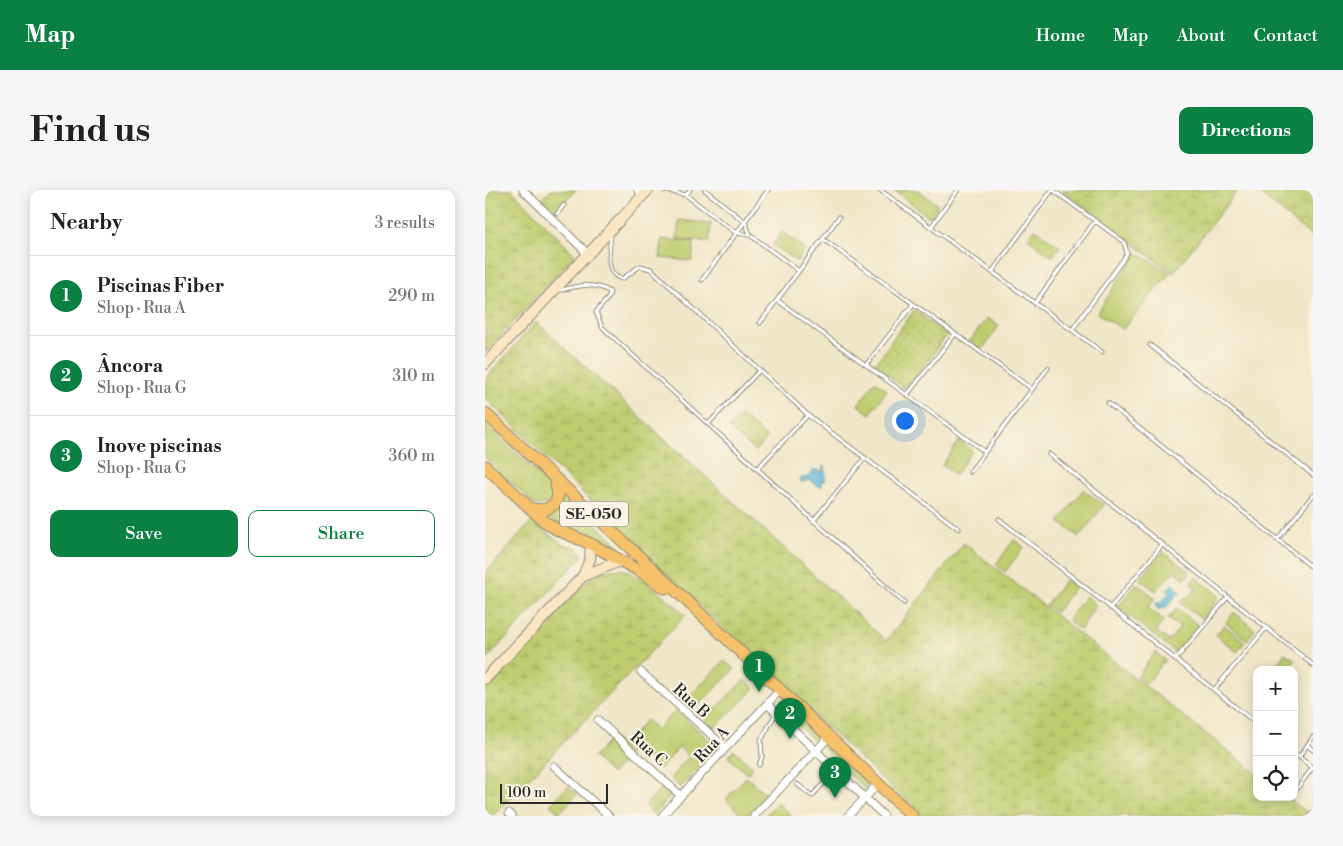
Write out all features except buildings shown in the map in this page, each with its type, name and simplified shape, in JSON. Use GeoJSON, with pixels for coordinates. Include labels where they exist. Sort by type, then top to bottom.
{"type":"FeatureCollection","features":[{"type":"Feature","properties":{"kind":"main road","name":"SE-050"},"geometry":{"type":"LineString","coordinates":[[485,413],[627,544],[912,816]]}},
{"type":"Feature","properties":{"kind":"main road","name":"SE-050"},"geometry":{"type":"LineString","coordinates":[[485,466],[556,530],[591,544],[648,576],[703,616]]}},
{"type":"Feature","properties":{"kind":"main road"},"geometry":{"type":"LineString","coordinates":[[532,509],[545,510],[556,503],[558,495],[555,479]]}},
{"type":"Feature","properties":{"kind":"main road"},"geometry":{"type":"LineString","coordinates":[[620,561],[626,554],[627,544]]}},
{"type":"Feature","properties":{"kind":"street"},"geometry":{"type":"LineString","coordinates":[[523,190],[555,216],[588,254]]}},
{"type":"Feature","properties":{"kind":"street"},"geometry":{"type":"LineString","coordinates":[[485,364],[643,192]]}},
{"type":"Feature","properties":{"kind":"street"},"geometry":{"type":"LineString","coordinates":[[485,679],[583,576],[590,559],[591,544]]}},
{"type":"Feature","properties":{"kind":"street"},"geometry":{"type":"LineString","coordinates":[[583,576],[620,561]]}},
{"type":"Feature","properties":{"kind":"street","name":"Rua B"},"geometry":{"type":"LineString","coordinates":[[641,672],[725,748]]}},
{"type":"Feature","properties":{"kind":"street","name":"Rua A"},"geometry":{"type":"LineString","coordinates":[[662,816],[779,691]]}},
{"type":"Feature","properties":{"kind":"street"},"geometry":{"type":"LineString","coordinates":[[767,704],[884,816]]}},
{"type":"Feature","properties":{"kind":"street","name":"Rua C"},"geometry":{"type":"LineString","coordinates":[[598,720],[681,796]]}},
{"type":"Feature","properties":{"kind":"street"},"geometry":{"type":"LineString","coordinates":[[754,816],[829,737]]}},
{"type":"Feature","properties":{"kind":"street"},"geometry":{"type":"LineString","coordinates":[[554,766],[609,816]]}},
{"type":"Feature","properties":{"kind":"street"},"geometry":{"type":"LineString","coordinates":[[848,816],[878,784]]}},
{"type":"Feature","properties":{"kind":"lane"},"geometry":{"type":"LineString","coordinates":[[663,190],[686,195],[736,233],[750,235],[799,271]]}},
{"type":"Feature","properties":{"kind":"lane"},"geometry":{"type":"LineString","coordinates":[[686,195],[690,190]]}},
{"type":"Feature","properties":{"kind":"lane"},"geometry":{"type":"LineString","coordinates":[[705,190],[745,222],[750,235]]}},
{"type":"Feature","properties":{"kind":"lane"},"geometry":{"type":"LineString","coordinates":[[702,280],[768,190]]}},
{"type":"Feature","properties":{"kind":"lane"},"geometry":{"type":"LineString","coordinates":[[880,190],[1102,352]]}},
{"type":"Feature","properties":{"kind":"lane"},"geometry":{"type":"LineString","coordinates":[[931,228],[958,190]]}},
{"type":"Feature","properties":{"kind":"lane"},"geometry":{"type":"LineString","coordinates":[[992,272],[1053,190],[1095,220],[1124,242],[1127,252],[1072,330]]}},
{"type":"Feature","properties":{"kind":"lane"},"geometry":{"type":"LineString","coordinates":[[555,216],[564,205]]}},
{"type":"Feature","properties":{"kind":"lane"},"geometry":{"type":"LineString","coordinates":[[761,323],[839,217]]}},
{"type":"Feature","properties":{"kind":"lane"},"geometry":{"type":"LineString","coordinates":[[1035,303],[1095,220]]}},
{"type":"Feature","properties":{"kind":"lane"},"geometry":{"type":"LineString","coordinates":[[611,229],[609,268],[611,273],[622,279],[640,266],[651,269],[808,415],[959,530]]}},
{"type":"Feature","properties":{"kind":"lane"},"geometry":{"type":"LineString","coordinates":[[823,239],[1032,389]]}},
{"type":"Feature","properties":{"kind":"lane"},"geometry":{"type":"LineString","coordinates":[[553,292],[590,285],[601,286],[609,292],[609,297],[596,312],[602,328],[904,603]]}},
{"type":"Feature","properties":{"kind":"lane"},"geometry":{"type":"LineString","coordinates":[[777,300],[985,452]]}},
{"type":"Feature","properties":{"kind":"lane"},"geometry":{"type":"LineString","coordinates":[[866,365],[913,304]]}},
{"type":"Feature","properties":{"kind":"lane"},"geometry":{"type":"LineString","coordinates":[[907,395],[955,334]]}},
{"type":"Feature","properties":{"kind":"lane"},"geometry":{"type":"LineString","coordinates":[[1150,345],[1313,475]]}},
{"type":"Feature","properties":{"kind":"lane"},"geometry":{"type":"LineString","coordinates":[[970,472],[1048,368]]}},
{"type":"Feature","properties":{"kind":"lane"},"geometry":{"type":"LineString","coordinates":[[708,424],[759,370]]}},
{"type":"Feature","properties":{"kind":"lane"},"geometry":{"type":"LineString","coordinates":[[1108,403],[1313,568]]}},
{"type":"Feature","properties":{"kind":"lane"},"geometry":{"type":"LineString","coordinates":[[757,470],[808,415]]}},
{"type":"Feature","properties":{"kind":"lane"},"geometry":{"type":"LineString","coordinates":[[1049,454],[1313,665]]}},
{"type":"Feature","properties":{"kind":"lane"},"geometry":{"type":"LineString","coordinates":[[813,521],[865,458]]}},
{"type":"Feature","properties":{"kind":"lane"},"geometry":{"type":"LineString","coordinates":[[1277,540],[1313,496]]}},
{"type":"Feature","properties":{"kind":"lane"},"geometry":{"type":"LineString","coordinates":[[999,519],[1253,721]]}},
{"type":"Feature","properties":{"kind":"lane"},"geometry":{"type":"LineString","coordinates":[[1110,608],[1163,544]]}},
{"type":"Feature","properties":{"kind":"lane"},"geometry":{"type":"LineString","coordinates":[[1175,660],[1228,597]]}},
{"type":"Feature","properties":{"kind":"lane"},"geometry":{"type":"LineString","coordinates":[[1214,690],[1266,628]]}},
{"type":"Feature","properties":{"kind":"lane"},"geometry":{"type":"LineString","coordinates":[[759,766],[762,757],[761,740],[776,713]]}},
{"type":"Feature","properties":{"kind":"lane"},"geometry":{"type":"LineString","coordinates":[[1298,788],[1313,768],[1299,757],[1313,738]]}},
{"type":"Feature","properties":{"kind":"lane"},"geometry":{"type":"LineString","coordinates":[[1307,745],[1313,750]]}},
{"type":"Feature","properties":{"kind":"lane"},"geometry":{"type":"LineString","coordinates":[[797,784],[813,796],[836,770]]}},
{"type":"Feature","properties":{"kind":"green space"},"geometry":{"type":"Polygon","coordinates":[[[485,190],[512,190],[575,255],[485,353],[485,190]]]}},
{"type":"Feature","properties":{"kind":"green space"},"geometry":{"type":"Polygon","coordinates":[[[551,190],[576,190],[554,212],[542,199],[551,190]]]}},
{"type":"Feature","properties":{"kind":"green space"},"geometry":{"type":"Polygon","coordinates":[[[894,190],[918,190],[938,205],[929,217],[894,190]]]}},
{"type":"Feature","properties":{"kind":"green space"},"geometry":{"type":"Polygon","coordinates":[[[1061,190],[1238,190],[1173,273],[1061,190]]]}},
{"type":"Feature","properties":{"kind":"green space"},"geometry":{"type":"Polygon","coordinates":[[[1256,190],[1313,190],[1313,238],[1256,190]]]}},
{"type":"Feature","properties":{"kind":"green space"},"geometry":{"type":"Polygon","coordinates":[[[679,220],[711,224],[709,242],[677,239],[679,220]]]}},
{"type":"Feature","properties":{"kind":"green space"},"geometry":{"type":"Polygon","coordinates":[[[1035,229],[1060,247],[1052,257],[1028,238],[1035,229]]]}},
{"type":"Feature","properties":{"kind":"green space"},"geometry":{"type":"Polygon","coordinates":[[[782,232],[805,249],[797,261],[773,245],[782,232]]]}},
{"type":"Feature","properties":{"kind":"green space"},"geometry":{"type":"Polygon","coordinates":[[[662,239],[694,242],[692,261],[660,258],[662,239]]]}},
{"type":"Feature","properties":{"kind":"green space"},"geometry":{"type":"Polygon","coordinates":[[[1137,253],[1170,273],[1123,329],[1097,313],[1137,253]]]}},
{"type":"Feature","properties":{"kind":"green space"},"geometry":{"type":"Polygon","coordinates":[[[914,310],[947,335],[906,390],[875,364],[914,310]]]}},
{"type":"Feature","properties":{"kind":"green space"},"geometry":{"type":"Polygon","coordinates":[[[987,318],[999,326],[982,350],[970,341],[987,318]]]}},
{"type":"Feature","properties":{"kind":"green space"},"geometry":{"type":"Polygon","coordinates":[[[536,322],[886,641],[964,543],[1253,771],[1253,801],[1292,801],[1305,811],[1302,816],[922,816],[793,696],[488,401],[485,397],[487,377],[536,322]]]}},
{"type":"Feature","properties":{"kind":"green space"},"geometry":{"type":"Polygon","coordinates":[[[875,381],[887,390],[870,414],[858,405],[875,381]]]}},
{"type":"Feature","properties":{"kind":"green space"},"geometry":{"type":"Polygon","coordinates":[[[741,415],[767,438],[755,451],[729,428],[741,415]]]}},
{"type":"Feature","properties":{"kind":"green space"},"geometry":{"type":"Polygon","coordinates":[[[485,424],[547,482],[552,493],[549,504],[537,505],[532,502],[485,458],[485,424]]]}},
{"type":"Feature","properties":{"kind":"green space"},"geometry":{"type":"Polygon","coordinates":[[[959,441],[972,451],[955,475],[942,465],[959,441]]]}},
{"type":"Feature","properties":{"kind":"green space"},"geometry":{"type":"Polygon","coordinates":[[[1083,490],[1104,505],[1079,537],[1059,522],[1083,490]]]}},
{"type":"Feature","properties":{"kind":"green space"},"geometry":{"type":"Polygon","coordinates":[[[563,493],[621,548],[619,552],[543,515],[554,511],[559,505],[563,493]]]}},
{"type":"Feature","properties":{"kind":"green space"},"geometry":{"type":"Polygon","coordinates":[[[532,521],[562,544],[576,547],[583,555],[485,661],[485,574],[532,521]]]}},
{"type":"Feature","properties":{"kind":"green space"},"geometry":{"type":"Polygon","coordinates":[[[1014,540],[1024,547],[1005,572],[996,564],[1014,540]]]}},
{"type":"Feature","properties":{"kind":"green space"},"geometry":{"type":"Polygon","coordinates":[[[1163,552],[1190,572],[1185,579],[1174,571],[1156,591],[1140,579],[1163,552]]]}},
{"type":"Feature","properties":{"kind":"green space"},"geometry":{"type":"Polygon","coordinates":[[[623,569],[645,580],[686,615],[493,816],[485,816],[485,689],[593,575],[609,570],[623,569]]]}},
{"type":"Feature","properties":{"kind":"green space"},"geometry":{"type":"Polygon","coordinates":[[[1196,577],[1219,596],[1203,620],[1180,603],[1197,589],[1190,583],[1196,577]]]}},
{"type":"Feature","properties":{"kind":"green space"},"geometry":{"type":"Polygon","coordinates":[[[1065,580],[1075,587],[1056,612],[1046,605],[1065,580]]]}},
{"type":"Feature","properties":{"kind":"green space"},"geometry":{"type":"Polygon","coordinates":[[[1137,584],[1155,598],[1148,608],[1164,620],[1156,631],[1169,641],[1180,627],[1168,619],[1177,608],[1199,626],[1176,653],[1118,607],[1137,584]]]}},
{"type":"Feature","properties":{"kind":"green space"},"geometry":{"type":"Polygon","coordinates":[[[1086,596],[1096,605],[1080,630],[1068,620],[1086,596]]]}},
{"type":"Feature","properties":{"kind":"green space"},"geometry":{"type":"Polygon","coordinates":[[[1234,612],[1255,630],[1247,640],[1226,623],[1234,612]]]}},
{"type":"Feature","properties":{"kind":"green space"},"geometry":{"type":"Polygon","coordinates":[[[1224,625],[1245,642],[1237,652],[1216,635],[1224,625]]]}},
{"type":"Feature","properties":{"kind":"green space"},"geometry":{"type":"Polygon","coordinates":[[[1155,652],[1165,660],[1146,684],[1137,677],[1155,652]]]}},
{"type":"Feature","properties":{"kind":"green space"},"geometry":{"type":"Polygon","coordinates":[[[1285,653],[1295,660],[1291,666],[1275,666],[1285,653]]]}},
{"type":"Feature","properties":{"kind":"green space"},"geometry":{"type":"Polygon","coordinates":[[[724,661],[735,669],[693,710],[684,702],[724,661]]]}},
{"type":"Feature","properties":{"kind":"green space"},"geometry":{"type":"Polygon","coordinates":[[[744,680],[755,688],[713,729],[704,721],[744,680]]]}},
{"type":"Feature","properties":{"kind":"green space"},"geometry":{"type":"Polygon","coordinates":[[[784,705],[815,735],[816,742],[777,706],[784,705]]]}},
{"type":"Feature","properties":{"kind":"green space"},"geometry":{"type":"Polygon","coordinates":[[[676,710],[718,748],[680,788],[670,778],[689,757],[679,747],[660,769],[629,740],[646,720],[657,730],[676,710]]]}},
{"type":"Feature","properties":{"kind":"green space"},"geometry":{"type":"Polygon","coordinates":[[[612,737],[631,753],[612,774],[594,757],[612,737]]]}},
{"type":"Feature","properties":{"kind":"green space"},"geometry":{"type":"Polygon","coordinates":[[[824,749],[831,749],[867,783],[865,789],[824,749]]]}},
{"type":"Feature","properties":{"kind":"green space"},"geometry":{"type":"Polygon","coordinates":[[[734,750],[753,767],[747,774],[728,757],[734,750]]]}},
{"type":"Feature","properties":{"kind":"green space"},"geometry":{"type":"Polygon","coordinates":[[[746,777],[767,795],[748,816],[742,816],[726,799],[746,777]]]}},
{"type":"Feature","properties":{"kind":"green space"},"geometry":{"type":"Polygon","coordinates":[[[568,786],[577,794],[559,813],[550,805],[568,786]]]}},
{"type":"Feature","properties":{"kind":"green space"},"geometry":{"type":"Polygon","coordinates":[[[662,787],[671,795],[654,815],[645,806],[662,787]]]}},
{"type":"Feature","properties":{"kind":"green space"},"geometry":{"type":"Polygon","coordinates":[[[777,803],[792,816],[765,816],[777,803]]]}},
{"type":"Feature","properties":{"kind":"water"},"geometry":{"type":"Polygon","coordinates":[[[823,466],[825,466],[825,481],[822,481],[822,486],[817,486],[811,480],[801,482],[801,478],[809,477],[814,470],[823,471],[823,466]]]}},
{"type":"Feature","properties":{"kind":"water"},"geometry":{"type":"Polygon","coordinates":[[[1172,584],[1180,591],[1165,609],[1162,607],[1159,610],[1155,606],[1158,602],[1161,603],[1169,593],[1167,590],[1172,584]]]}},
{"type":"Feature","properties":{"kind":"place","name":"Piscinas Fiber"},"geometry":{"type":"Point","coordinates":[759,692]}},
{"type":"Feature","properties":{"kind":"place","name":"Âncora"},"geometry":{"type":"Point","coordinates":[790,739]}},
{"type":"Feature","properties":{"kind":"place","name":"Inove piscinas"},"geometry":{"type":"Point","coordinates":[835,798]}}]}
